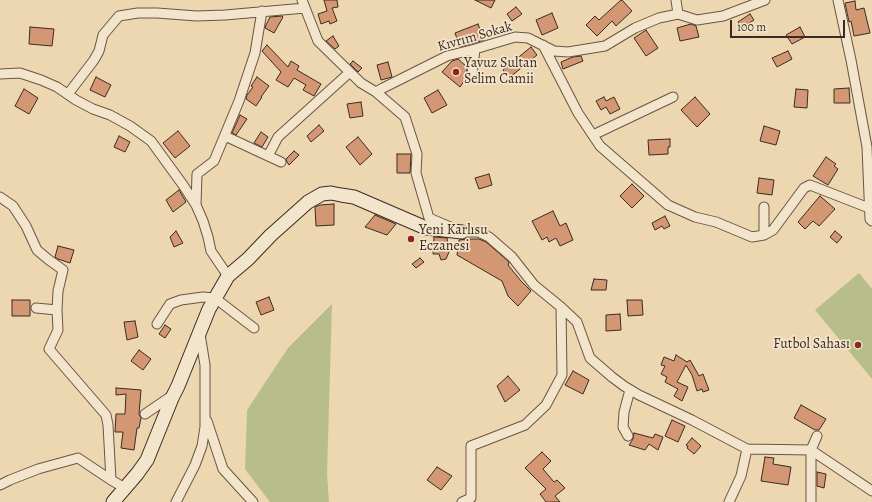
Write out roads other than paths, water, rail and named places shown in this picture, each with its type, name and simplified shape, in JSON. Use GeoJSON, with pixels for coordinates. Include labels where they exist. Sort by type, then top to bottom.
{"type":"FeatureCollection","features":[{"type":"Feature","properties":{"kind":"street"},"geometry":{"type":"LineString","coordinates":[[676,0],[678,14]]}},
{"type":"Feature","properties":{"kind":"street","name":"Kıvrım Sokak"},"geometry":{"type":"LineString","coordinates":[[376,92],[447,56],[516,37],[528,38],[554,51],[568,52],[605,46],[659,18],[678,14],[697,20],[723,16],[765,0]]}},
{"type":"Feature","properties":{"kind":"street"},"geometry":{"type":"LineString","coordinates":[[838,0],[851,60],[866,147],[869,208],[872,222]]}},
{"type":"Feature","properties":{"kind":"street"},"geometry":{"type":"LineString","coordinates":[[68,94],[94,60],[99,51],[103,35],[119,16],[138,13],[197,16],[225,15],[262,12],[304,4],[318,41],[361,83],[376,92],[405,117],[417,154],[416,172],[429,218],[462,232]]}},
{"type":"Feature","properties":{"kind":"street"},"geometry":{"type":"LineString","coordinates":[[196,205],[197,174],[214,161],[225,136],[239,101],[254,52],[262,12]]}},
{"type":"Feature","properties":{"kind":"street"},"geometry":{"type":"LineString","coordinates":[[543,45],[578,113],[600,146],[668,205],[695,217],[716,222],[752,236],[764,235],[772,230],[804,188],[810,185],[869,208]]}},
{"type":"Feature","properties":{"kind":"street"},"geometry":{"type":"LineString","coordinates":[[472,75],[475,49]]}},
{"type":"Feature","properties":{"kind":"street"},"geometry":{"type":"LineString","coordinates":[[268,156],[278,137],[350,72]]}},
{"type":"Feature","properties":{"kind":"street"},"geometry":{"type":"LineString","coordinates":[[0,74],[20,74],[41,80],[93,109],[130,126],[151,141],[196,205],[203,221],[211,251],[228,276]]}},
{"type":"Feature","properties":{"kind":"street"},"geometry":{"type":"LineString","coordinates":[[593,135],[673,97]]}},
{"type":"Feature","properties":{"kind":"street"},"geometry":{"type":"LineString","coordinates":[[225,136],[281,162]]}},
{"type":"Feature","properties":{"kind":"street"},"geometry":{"type":"LineString","coordinates":[[113,502],[147,460],[209,309],[228,276],[308,202],[322,194],[331,193],[354,197],[426,228],[462,232],[478,232],[489,237],[512,257],[534,285],[561,307],[576,322],[590,358],[630,390],[748,449],[811,450],[872,491]]}},
{"type":"Feature","properties":{"kind":"street"},"geometry":{"type":"LineString","coordinates":[[0,197],[12,206],[26,226],[37,250],[63,270],[58,291],[56,310],[58,330],[49,349],[106,415],[108,425],[111,480]]}},
{"type":"Feature","properties":{"kind":"street"},"geometry":{"type":"LineString","coordinates":[[764,207],[764,235]]}},
{"type":"Feature","properties":{"kind":"street"},"geometry":{"type":"LineString","coordinates":[[156,324],[170,304],[181,300],[203,297],[215,298],[254,328]]}},
{"type":"Feature","properties":{"kind":"street"},"geometry":{"type":"LineString","coordinates":[[462,502],[471,498],[471,446],[525,425],[546,405],[562,375],[561,307]]}},
{"type":"Feature","properties":{"kind":"street"},"geometry":{"type":"LineString","coordinates":[[36,308],[56,310]]}},
{"type":"Feature","properties":{"kind":"street"},"geometry":{"type":"LineString","coordinates":[[176,502],[195,465],[202,446],[205,427],[205,366],[200,334]]}},
{"type":"Feature","properties":{"kind":"street"},"geometry":{"type":"LineString","coordinates":[[628,436],[623,427],[624,412],[630,390]]}},
{"type":"Feature","properties":{"kind":"street"},"geometry":{"type":"LineString","coordinates":[[145,414],[174,394]]}},
{"type":"Feature","properties":{"kind":"street"},"geometry":{"type":"LineString","coordinates":[[205,414],[223,469],[253,502]]}},
{"type":"Feature","properties":{"kind":"street"},"geometry":{"type":"LineString","coordinates":[[811,502],[811,450],[817,436]]}},
{"type":"Feature","properties":{"kind":"street"},"geometry":{"type":"LineString","coordinates":[[729,502],[741,476],[748,449]]}},
{"type":"Feature","properties":{"kind":"street"},"geometry":{"type":"LineString","coordinates":[[0,485],[38,469],[78,458],[125,488]]}},
{"type":"Feature","properties":{"kind":"place","name":"Yavuz Sultan Selim Camii"},"geometry":{"type":"Point","coordinates":[456,72]}},
{"type":"Feature","properties":{"kind":"place","name":"Yeni Karlısu Eczanesi"},"geometry":{"type":"Point","coordinates":[411,239]}},
{"type":"Feature","properties":{"kind":"place","name":"Futbol Sahası"},"geometry":{"type":"Point","coordinates":[858,345]}}]}
